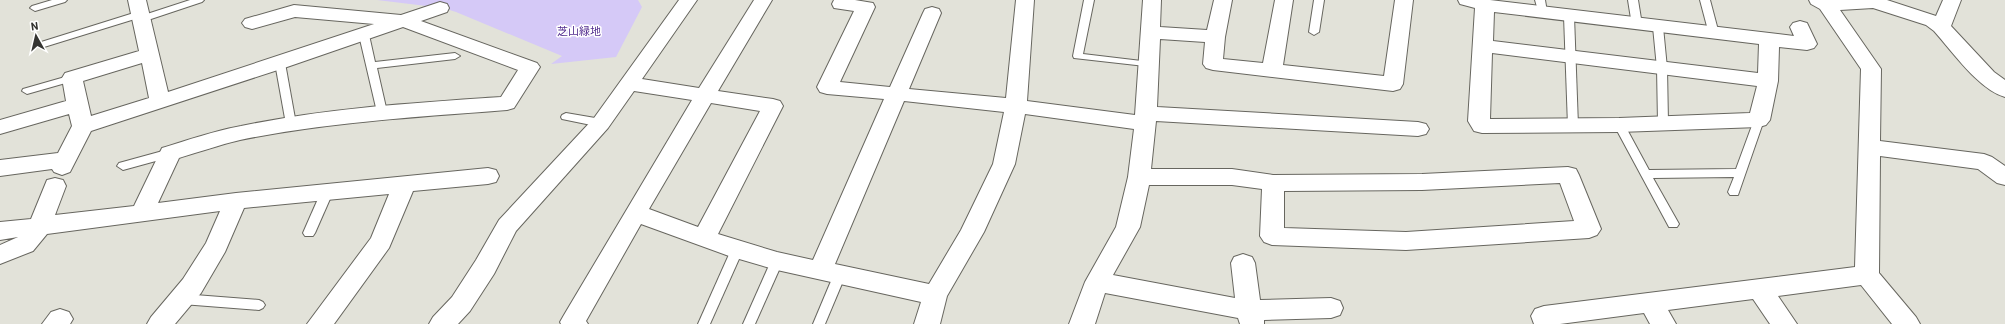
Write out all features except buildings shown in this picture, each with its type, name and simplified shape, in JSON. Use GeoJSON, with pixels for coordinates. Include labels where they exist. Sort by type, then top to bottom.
{"type":"FeatureCollection","features":[{"type":"Feature","properties":{"kind":"street"},"geometry":{"type":"LineString","coordinates":[[442,324],[461,304],[485,267],[508,226],[601,123],[688,0]]}},
{"type":"Feature","properties":{"kind":"street"},"geometry":{"type":"LineString","coordinates":[[574,324],[573,322],[635,213],[704,96],[764,0]]}},
{"type":"Feature","properties":{"kind":"street"},"geometry":{"type":"LineString","coordinates":[[927,324],[935,295],[972,232],[1004,164],[1016,106],[1025,0]]}},
{"type":"Feature","properties":{"kind":"street"},"geometry":{"type":"LineString","coordinates":[[1082,324],[1097,282],[1128,227],[1139,177],[1150,65],[1152,0]]}},
{"type":"Feature","properties":{"kind":"street"},"geometry":{"type":"LineString","coordinates":[[1223,0],[1214,37],[1212,64],[1393,84],[1404,0]]}},
{"type":"Feature","properties":{"kind":"street"},"geometry":{"type":"LineString","coordinates":[[1272,71],[1284,0]]}},
{"type":"Feature","properties":{"kind":"street"},"geometry":{"type":"LineString","coordinates":[[1941,27],[1952,0]]}},
{"type":"Feature","properties":{"kind":"street"},"geometry":{"type":"LineString","coordinates":[[1822,2],[1874,2],[1933,21],[1941,27],[1987,77],[2005,90]]}},
{"type":"Feature","properties":{"kind":"street"},"geometry":{"type":"LineString","coordinates":[[1822,2],[1871,68],[1867,275],[1907,324]]}},
{"type":"Feature","properties":{"kind":"street"},"geometry":{"type":"LineString","coordinates":[[1770,40],[1768,81],[1759,120],[1573,126],[1482,126],[1479,121],[1485,3],[1541,6],[1568,16],[1807,44],[1800,27]]}},
{"type":"Feature","properties":{"kind":"street"},"geometry":{"type":"LineString","coordinates":[[841,4],[866,7],[826,87],[1145,118],[1418,129]]}},
{"type":"Feature","properties":{"kind":"street"},"geometry":{"type":"LineString","coordinates":[[83,126],[160,100],[280,63],[440,8]]}},
{"type":"Feature","properties":{"kind":"street"},"geometry":{"type":"LineString","coordinates":[[140,11],[160,100]]}},
{"type":"Feature","properties":{"kind":"street"},"geometry":{"type":"LineString","coordinates":[[142,213],[170,153],[239,133],[291,124],[382,112],[507,103],[530,67],[404,21],[294,11],[252,23]]}},
{"type":"Feature","properties":{"kind":"street"},"geometry":{"type":"LineString","coordinates":[[830,272],[897,94],[932,13]]}},
{"type":"Feature","properties":{"kind":"street"},"geometry":{"type":"LineString","coordinates":[[1150,32],[1214,37]]}},
{"type":"Feature","properties":{"kind":"street"},"geometry":{"type":"LineString","coordinates":[[1484,46],[1768,81]]}},
{"type":"Feature","properties":{"kind":"street"},"geometry":{"type":"LineString","coordinates":[[0,255],[25,245],[39,226],[61,171],[83,126],[72,78],[150,54]]}},
{"type":"Feature","properties":{"kind":"street"},"geometry":{"type":"LineString","coordinates":[[629,84],[773,106],[704,238]]}},
{"type":"Feature","properties":{"kind":"street"},"geometry":{"type":"LineString","coordinates":[[0,127],[77,105]]}},
{"type":"Feature","properties":{"kind":"street"},"geometry":{"type":"LineString","coordinates":[[1869,147],[1984,162],[2005,177]]}},
{"type":"Feature","properties":{"kind":"street"},"geometry":{"type":"LineString","coordinates":[[0,168],[61,171]]}},
{"type":"Feature","properties":{"kind":"street"},"geometry":{"type":"LineString","coordinates":[[1139,177],[1232,177],[1273,183],[1422,182],[1568,175],[1589,229],[1406,241],[1272,236],[1273,183]]}},
{"type":"Feature","properties":{"kind":"street"},"geometry":{"type":"LineString","coordinates":[[0,231],[236,201],[488,176]]}},
{"type":"Feature","properties":{"kind":"street"},"geometry":{"type":"LineString","coordinates":[[320,324],[381,242],[404,185]]}},
{"type":"Feature","properties":{"kind":"street"},"geometry":{"type":"LineString","coordinates":[[160,324],[192,286],[217,246],[236,201]]}},
{"type":"Feature","properties":{"kind":"street"},"geometry":{"type":"LineString","coordinates":[[635,213],[737,250],[777,261],[935,295]]}},
{"type":"Feature","properties":{"kind":"street"},"geometry":{"type":"LineString","coordinates":[[1243,263],[1251,317]]}},
{"type":"Feature","properties":{"kind":"street"},"geometry":{"type":"LineString","coordinates":[[1547,324],[1544,316],[1650,302],[1760,290],[1867,275]]}},
{"type":"Feature","properties":{"kind":"street"},"geometry":{"type":"LineString","coordinates":[[1097,282],[1251,317],[1332,308]]}},
{"type":"Feature","properties":{"kind":"street"},"geometry":{"type":"LineString","coordinates":[[1760,290],[1784,324]]}},
{"type":"Feature","properties":{"kind":"street"},"geometry":{"type":"LineString","coordinates":[[1650,302],[1663,324]]}},
{"type":"Feature","properties":{"kind":"lane"},"geometry":{"type":"LineString","coordinates":[[35,8],[62,0]]}},
{"type":"Feature","properties":{"kind":"lane"},"geometry":{"type":"LineString","coordinates":[[41,46],[140,11],[199,0]]}},
{"type":"Feature","properties":{"kind":"lane"},"geometry":{"type":"LineString","coordinates":[[1089,0],[1078,56],[1150,65]]}},
{"type":"Feature","properties":{"kind":"lane"},"geometry":{"type":"LineString","coordinates":[[1314,32],[1319,0]]}},
{"type":"Feature","properties":{"kind":"lane"},"geometry":{"type":"LineString","coordinates":[[1633,0],[1637,24]]}},
{"type":"Feature","properties":{"kind":"lane"},"geometry":{"type":"LineString","coordinates":[[1705,0],[1714,34]]}},
{"type":"Feature","properties":{"kind":"lane"},"geometry":{"type":"LineString","coordinates":[[1568,16],[1573,126]]}},
{"type":"Feature","properties":{"kind":"lane"},"geometry":{"type":"LineString","coordinates":[[1658,27],[1662,68],[1663,123]]}},
{"type":"Feature","properties":{"kind":"lane"},"geometry":{"type":"LineString","coordinates":[[364,35],[382,112]]}},
{"type":"Feature","properties":{"kind":"lane"},"geometry":{"type":"LineString","coordinates":[[372,66],[455,56]]}},
{"type":"Feature","properties":{"kind":"lane"},"geometry":{"type":"LineString","coordinates":[[280,63],[291,124]]}},
{"type":"Feature","properties":{"kind":"lane"},"geometry":{"type":"LineString","coordinates":[[27,91],[72,78]]}},
{"type":"Feature","properties":{"kind":"lane"},"geometry":{"type":"LineString","coordinates":[[566,117],[601,123]]}},
{"type":"Feature","properties":{"kind":"lane"},"geometry":{"type":"LineString","coordinates":[[1734,192],[1759,120]]}},
{"type":"Feature","properties":{"kind":"lane"},"geometry":{"type":"LineString","coordinates":[[1620,125],[1673,224]]}},
{"type":"Feature","properties":{"kind":"lane"},"geometry":{"type":"LineString","coordinates":[[123,166],[170,153]]}},
{"type":"Feature","properties":{"kind":"lane"},"geometry":{"type":"LineString","coordinates":[[1646,174],[1740,173]]}},
{"type":"Feature","properties":{"kind":"lane"},"geometry":{"type":"LineString","coordinates":[[309,233],[327,192]]}},
{"type":"Feature","properties":{"kind":"lane"},"geometry":{"type":"LineString","coordinates":[[704,324],[737,250]]}},
{"type":"Feature","properties":{"kind":"lane"},"geometry":{"type":"LineString","coordinates":[[749,324],[777,261]]}},
{"type":"Feature","properties":{"kind":"lane"},"geometry":{"type":"LineString","coordinates":[[819,324],[830,272]]}},
{"type":"Feature","properties":{"kind":"lane"},"geometry":{"type":"LineString","coordinates":[[181,299],[259,305]]}},
{"type":"Feature","properties":{"kind":"green space","name":"芝山緑地"},"geometry":{"type":"Polygon","coordinates":[[[377,0],[638,0],[642,7],[616,57],[551,64],[562,56],[456,12],[443,8],[377,0]]]}}]}
